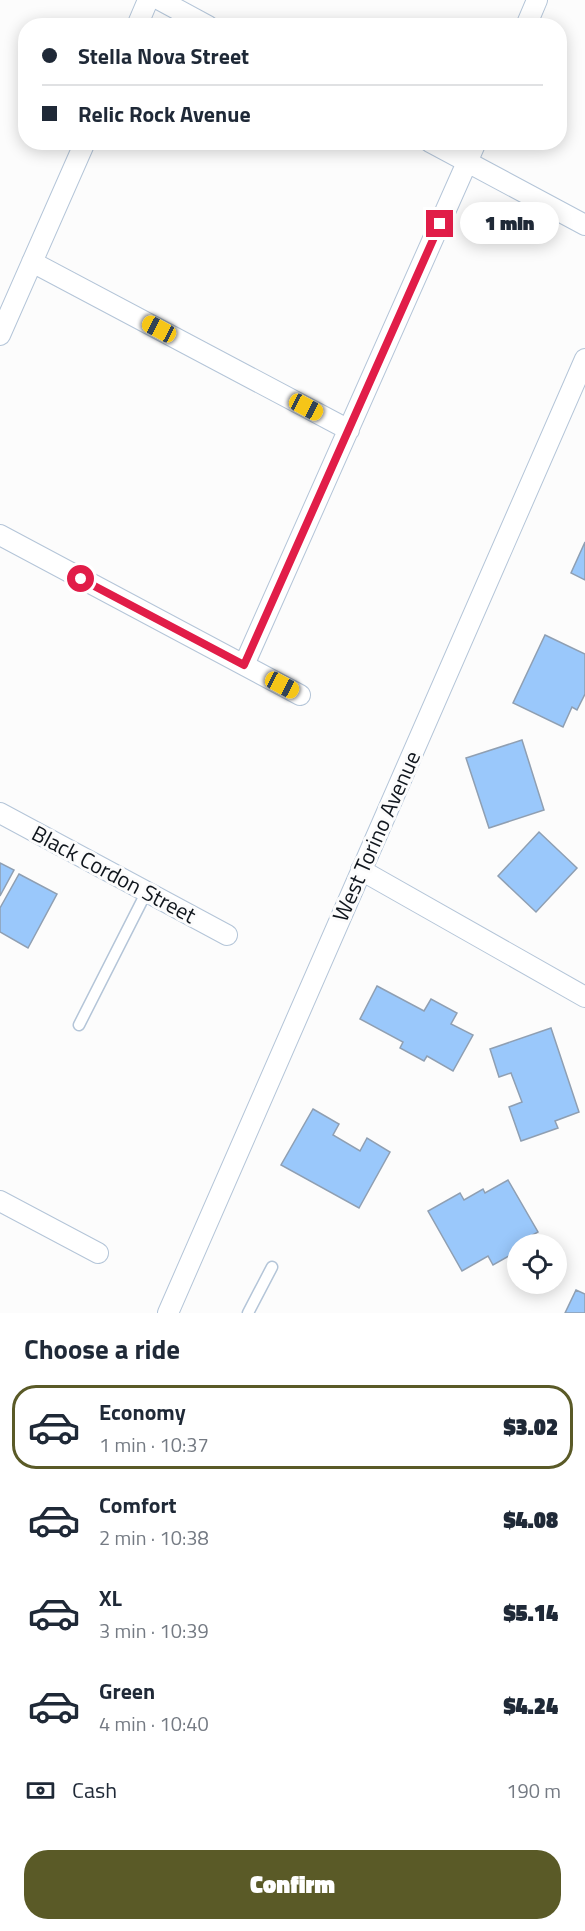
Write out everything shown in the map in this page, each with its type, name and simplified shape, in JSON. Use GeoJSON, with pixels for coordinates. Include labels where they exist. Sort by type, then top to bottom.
{"type":"FeatureCollection","features":[{"type":"Feature","properties":{"kind":"street"},"geometry":{"type":"LineString","coordinates":[[140,18],[148,0]]}},
{"type":"Feature","properties":{"kind":"street"},"geometry":{"type":"LineString","coordinates":[[160,0],[193,18]]}},
{"type":"Feature","properties":{"kind":"street"},"geometry":{"type":"LineString","coordinates":[[529,18],[537,0]]}},
{"type":"Feature","properties":{"kind":"street"},"geometry":{"type":"LineString","coordinates":[[0,335],[81,150]]}},
{"type":"Feature","properties":{"kind":"street"},"geometry":{"type":"LineString","coordinates":[[444,150],[585,225]]}},
{"type":"Feature","properties":{"kind":"street"},"geometry":{"type":"LineString","coordinates":[[244,665],[473,150]]}},
{"type":"Feature","properties":{"kind":"street"},"geometry":{"type":"LineString","coordinates":[[32,262],[349,430]]}},
{"type":"Feature","properties":{"kind":"street","name":"West Torino Avenue"},"geometry":{"type":"LineString","coordinates":[[168,1313],[585,359]]}},
{"type":"Feature","properties":{"kind":"street"},"geometry":{"type":"LineString","coordinates":[[0,535],[300,695]]}},
{"type":"Feature","properties":{"kind":"street","name":"Black Cordon Street"},"geometry":{"type":"LineString","coordinates":[[0,813],[227,934]]}},
{"type":"Feature","properties":{"kind":"street"},"geometry":{"type":"LineString","coordinates":[[361,870],[585,997]]}},
{"type":"Feature","properties":{"kind":"street"},"geometry":{"type":"LineString","coordinates":[[0,1201],[98,1252]]}},
{"type":"Feature","properties":{"kind":"lane"},"geometry":{"type":"LineString","coordinates":[[79,1025],[147,891]]}},
{"type":"Feature","properties":{"kind":"lane"},"geometry":{"type":"LineString","coordinates":[[248,1313],[272,1268]]}},
{"type":"Feature","properties":{"kind":"building"},"geometry":{"type":"Polygon","coordinates":[[[585,542],[585,580],[571,573],[585,542]]]}},
{"type":"Feature","properties":{"kind":"building"},"geometry":{"type":"Polygon","coordinates":[[[545,635],[585,654],[585,694],[577,710],[572,707],[563,727],[513,703],[545,635]]]}},
{"type":"Feature","properties":{"kind":"building"},"geometry":{"type":"Polygon","coordinates":[[[522,740],[544,810],[489,828],[466,758],[522,740]]]}},
{"type":"Feature","properties":{"kind":"building"},"geometry":{"type":"Polygon","coordinates":[[[539,832],[577,868],[536,912],[498,876],[539,832]]]}},
{"type":"Feature","properties":{"kind":"building"},"geometry":{"type":"Polygon","coordinates":[[[0,863],[14,870],[0,896],[0,863]]]}},
{"type":"Feature","properties":{"kind":"building"},"geometry":{"type":"Polygon","coordinates":[[[19,874],[57,894],[28,948],[0,932],[0,908],[19,874]]]}},
{"type":"Feature","properties":{"kind":"building"},"geometry":{"type":"Polygon","coordinates":[[[377,986],[424,1011],[431,999],[457,1013],[451,1024],[473,1035],[453,1071],[427,1056],[424,1061],[400,1048],[403,1042],[360,1019],[377,986]]]}},
{"type":"Feature","properties":{"kind":"building"},"geometry":{"type":"Polygon","coordinates":[[[551,1028],[579,1112],[555,1121],[558,1128],[521,1141],[509,1107],[522,1102],[511,1073],[499,1077],[490,1049],[551,1028]]]}},
{"type":"Feature","properties":{"kind":"building"},"geometry":{"type":"Polygon","coordinates":[[[313,1109],[339,1124],[333,1135],[360,1151],[367,1138],[390,1152],[359,1208],[281,1165],[313,1109]]]}},
{"type":"Feature","properties":{"kind":"building"},"geometry":{"type":"Polygon","coordinates":[[[508,1180],[538,1232],[507,1234],[507,1257],[493,1265],[488,1256],[462,1271],[428,1211],[460,1193],[464,1200],[483,1189],[485,1193],[508,1180]]]}},
{"type":"Feature","properties":{"kind":"building"},"geometry":{"type":"Polygon","coordinates":[[[576,1290],[585,1294],[585,1313],[565,1313],[576,1290]]]}},
{"type":"Feature","properties":{"kind":"route"},"geometry":{"type":"LineString","coordinates":[[81,579],[244,665],[440,224]]}}]}
